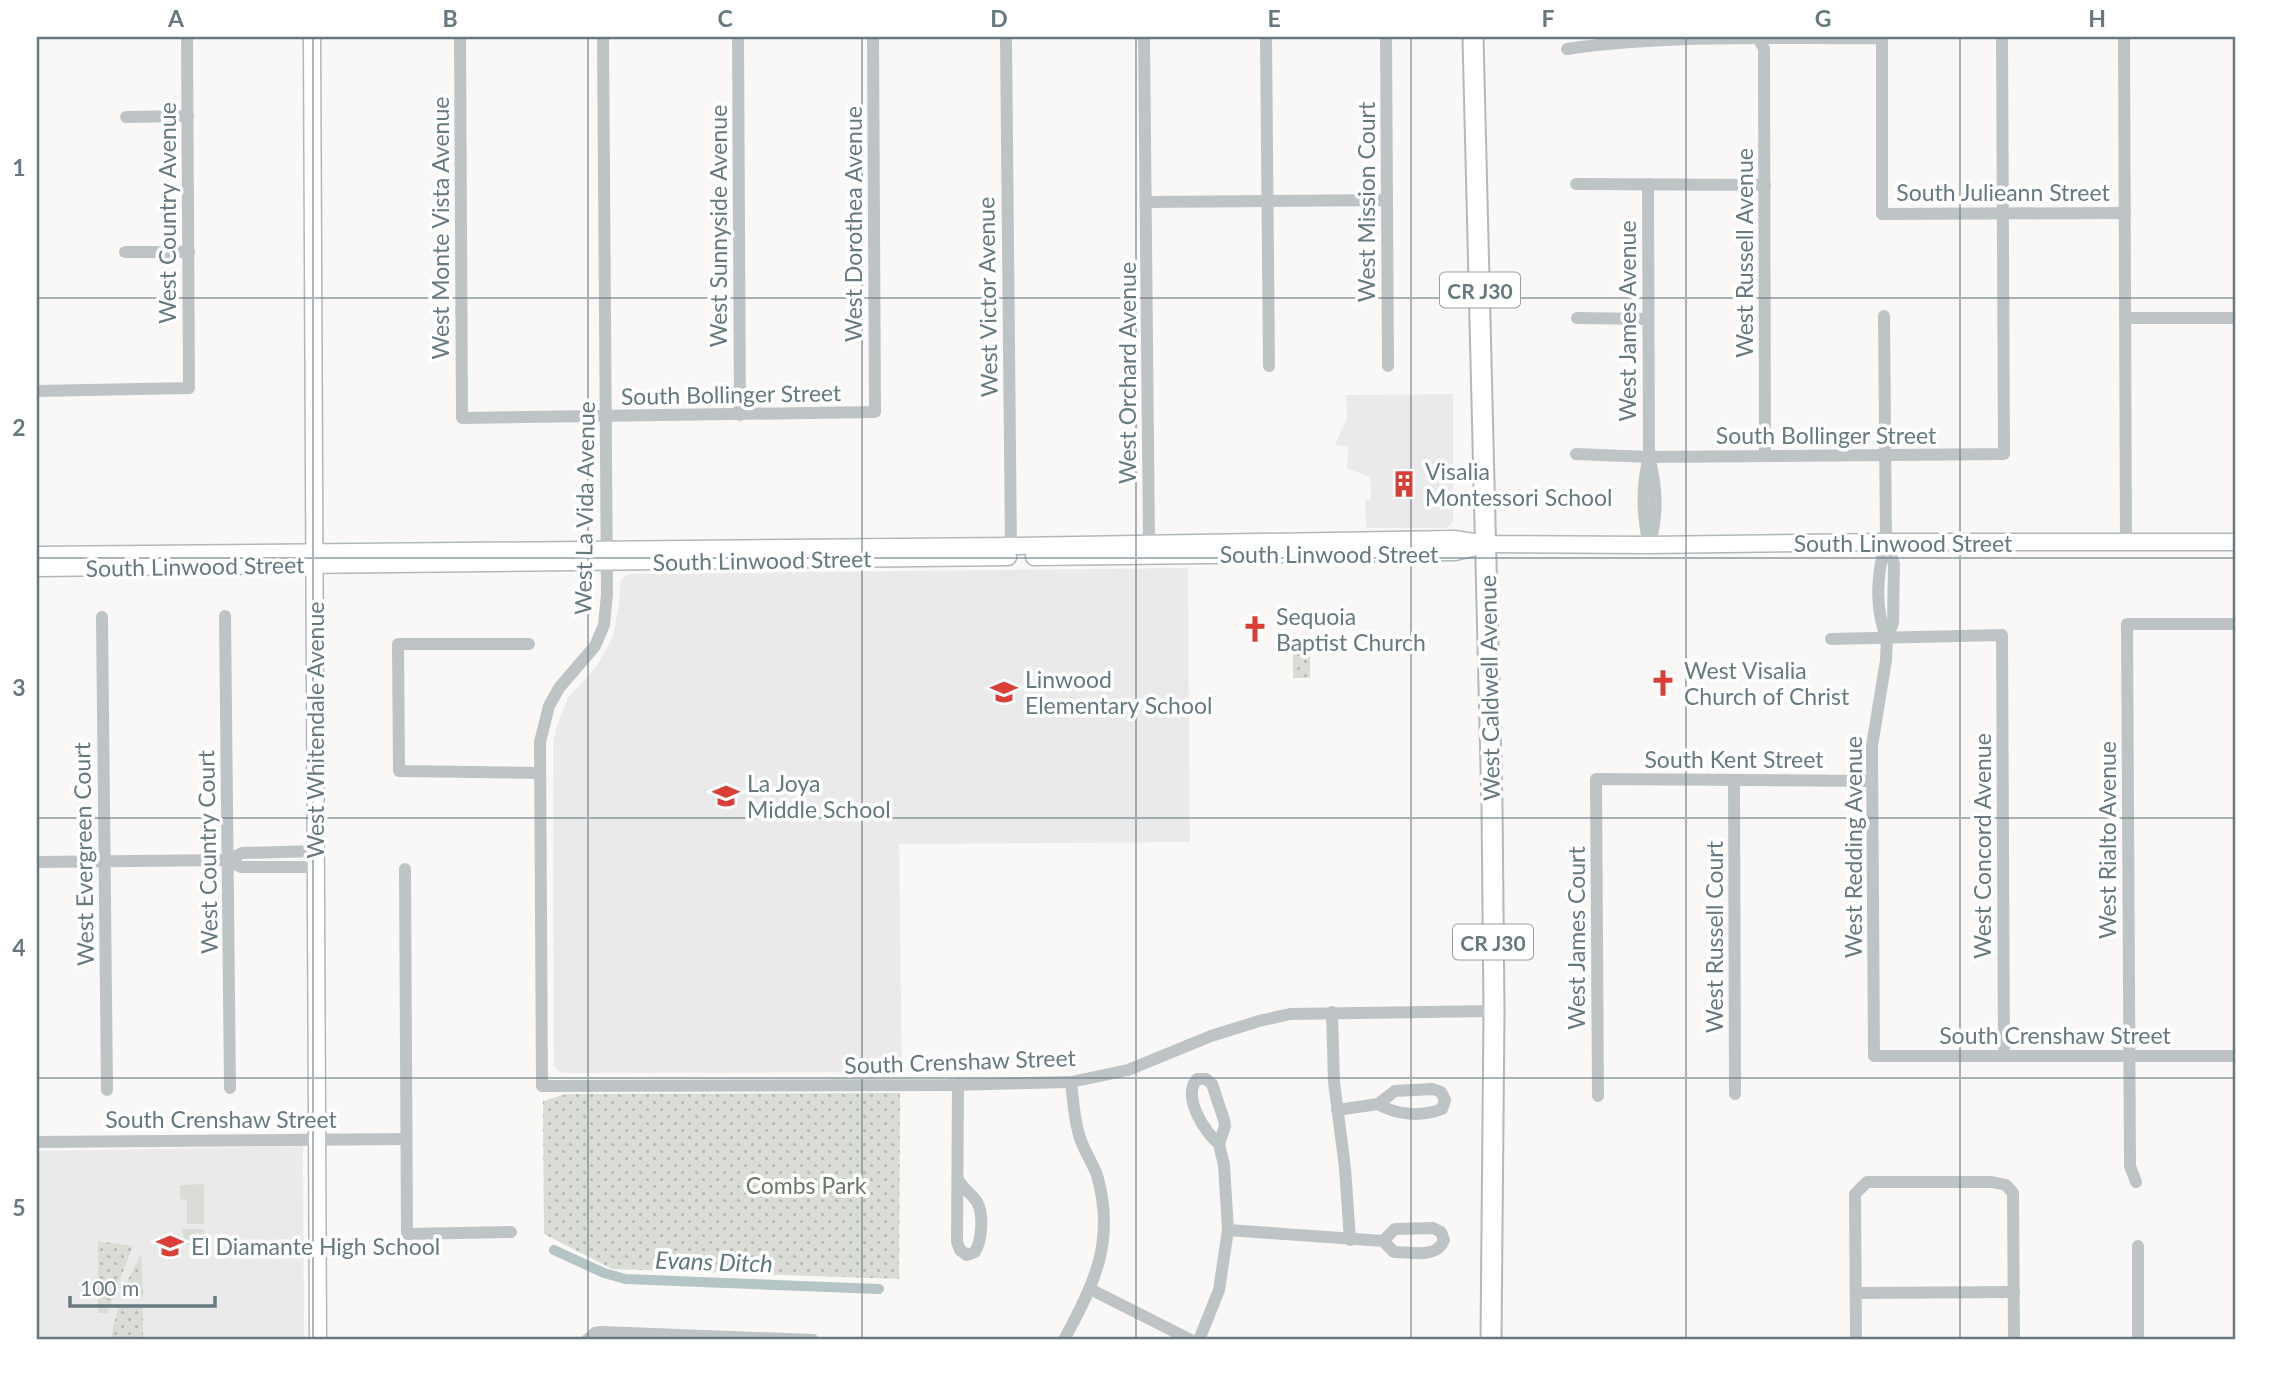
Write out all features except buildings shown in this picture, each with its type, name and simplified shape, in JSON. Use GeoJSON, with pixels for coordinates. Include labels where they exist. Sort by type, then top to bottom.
{"type":"FeatureCollection","features":[{"type":"Feature","properties":{"kind":"main road","name":"West Caldwell Avenue"},"geometry":{"type":"LineString","coordinates":[[1474,37],[1494,1011],[1491,1340]]}},
{"type":"Feature","properties":{"kind":"street","name":"West Country Avenue"},"geometry":{"type":"LineString","coordinates":[[37,391],[189,388],[187,37]]}},
{"type":"Feature","properties":{"kind":"street","name":"West Whitendale Avenue"},"geometry":{"type":"LineString","coordinates":[[312,37],[318,1340]]}},
{"type":"Feature","properties":{"kind":"street","name":"West Monte Vista Avenue"},"geometry":{"type":"LineString","coordinates":[[460,37],[462,418]]}},
{"type":"Feature","properties":{"kind":"street","name":"West La Vida Avenue"},"geometry":{"type":"LineString","coordinates":[[542,1087],[540,742],[549,706],[559,688],[595,646],[604,625],[607,594],[603,37]]}},
{"type":"Feature","properties":{"kind":"street","name":"West Sunnyside Avenue"},"geometry":{"type":"LineString","coordinates":[[738,37],[740,415]]}},
{"type":"Feature","properties":{"kind":"street","name":"West Dorothea Avenue"},"geometry":{"type":"LineString","coordinates":[[873,37],[875,412]]}},
{"type":"Feature","properties":{"kind":"street","name":"West Victor Avenue"},"geometry":{"type":"LineString","coordinates":[[1006,37],[1011,551]]}},
{"type":"Feature","properties":{"kind":"street","name":"West Orchard Avenue"},"geometry":{"type":"LineString","coordinates":[[1144,37],[1149,544]]}},
{"type":"Feature","properties":{"kind":"street"},"geometry":{"type":"LineString","coordinates":[[1266,37],[1269,366]]}},
{"type":"Feature","properties":{"kind":"street","name":"West Mission Court"},"geometry":{"type":"LineString","coordinates":[[1386,37],[1388,366]]}},
{"type":"Feature","properties":{"kind":"street"},"geometry":{"type":"LineString","coordinates":[[2002,37],[2003,213]]}},
{"type":"Feature","properties":{"kind":"street"},"geometry":{"type":"LineString","coordinates":[[2124,37],[2126,544]]}},
{"type":"Feature","properties":{"kind":"street"},"geometry":{"type":"LineString","coordinates":[[1567,49],[1669,38],[1882,38]]}},
{"type":"Feature","properties":{"kind":"street","name":"South Julieann Street"},"geometry":{"type":"LineString","coordinates":[[1882,38],[1882,214],[2125,213]]}},
{"type":"Feature","properties":{"kind":"street","name":"West Russell Avenue"},"geometry":{"type":"LineString","coordinates":[[1764,40],[1765,456]]}},
{"type":"Feature","properties":{"kind":"street"},"geometry":{"type":"LineString","coordinates":[[126,117],[188,116]]}},
{"type":"Feature","properties":{"kind":"street"},"geometry":{"type":"LineString","coordinates":[[1576,184],[1765,185]]}},
{"type":"Feature","properties":{"kind":"street","name":"West James Avenue"},"geometry":{"type":"LineString","coordinates":[[1648,184],[1649,457],[1643,478],[1643,520],[1649,545]]}},
{"type":"Feature","properties":{"kind":"street"},"geometry":{"type":"LineString","coordinates":[[1146,202],[1386,200]]}},
{"type":"Feature","properties":{"kind":"street","name":"South Bollinger Street"},"geometry":{"type":"LineString","coordinates":[[1576,454],[1649,457],[2004,454],[2003,213]]}},
{"type":"Feature","properties":{"kind":"street"},"geometry":{"type":"LineString","coordinates":[[125,252],[189,252]]}},
{"type":"Feature","properties":{"kind":"street","name":"West Redding Avenue"},"geometry":{"type":"LineString","coordinates":[[1874,1056],[1873,733],[1886,660],[1887,639],[1880,622],[1880,564],[1886,542],[1884,316]]}},
{"type":"Feature","properties":{"kind":"street"},"geometry":{"type":"LineString","coordinates":[[1577,318],[1648,319]]}},
{"type":"Feature","properties":{"kind":"street"},"geometry":{"type":"LineString","coordinates":[[2125,318],[2236,318]]}},
{"type":"Feature","properties":{"kind":"street","name":"South Bollinger Street"},"geometry":{"type":"LineString","coordinates":[[462,418],[875,412]]}},
{"type":"Feature","properties":{"kind":"street","name":"South Linwood Street"},"geometry":{"type":"LineString","coordinates":[[606,556],[779,560],[1149,544],[1454,539],[1486,544],[1649,545],[2236,542]]}},
{"type":"Feature","properties":{"kind":"street"},"geometry":{"type":"LineString","coordinates":[[1077,556],[1139,550],[1149,544]]}},
{"type":"Feature","properties":{"kind":"street","name":"South Linwood Street"},"geometry":{"type":"LineString","coordinates":[[37,568],[314,559],[606,556],[882,547],[1077,556],[1455,552],[1486,544]]}},
{"type":"Feature","properties":{"kind":"street"},"geometry":{"type":"LineString","coordinates":[[779,560],[788,554],[862,551],[882,547]]}},
{"type":"Feature","properties":{"kind":"street","name":"South Linwood Street"},"geometry":{"type":"LineString","coordinates":[[37,555],[314,559]]}},
{"type":"Feature","properties":{"kind":"street","name":"West Country Court"},"geometry":{"type":"LineString","coordinates":[[225,616],[230,1088]]}},
{"type":"Feature","properties":{"kind":"street","name":"West Evergreen Court"},"geometry":{"type":"LineString","coordinates":[[102,617],[107,1090]]}},
{"type":"Feature","properties":{"kind":"street","name":"West Rialto Avenue"},"geometry":{"type":"LineString","coordinates":[[2136,1182],[2130,1166],[2127,624],[2236,624]]}},
{"type":"Feature","properties":{"kind":"street","name":"West Concord Avenue"},"geometry":{"type":"LineString","coordinates":[[1887,639],[2002,635],[2004,1056]]}},
{"type":"Feature","properties":{"kind":"street"},"geometry":{"type":"LineString","coordinates":[[1831,639],[1887,639]]}},
{"type":"Feature","properties":{"kind":"street"},"geometry":{"type":"LineString","coordinates":[[529,644],[398,644],[399,772],[540,772]]}},
{"type":"Feature","properties":{"kind":"street","name":"South Kent Street"},"geometry":{"type":"LineString","coordinates":[[1596,779],[1872,781]]}},
{"type":"Feature","properties":{"kind":"street","name":"West James Court"},"geometry":{"type":"LineString","coordinates":[[1596,779],[1598,1096]]}},
{"type":"Feature","properties":{"kind":"street","name":"West Russell Court"},"geometry":{"type":"LineString","coordinates":[[1734,780],[1735,1094]]}},
{"type":"Feature","properties":{"kind":"street"},"geometry":{"type":"LineString","coordinates":[[37,862],[228,860],[242,853],[316,859]]}},
{"type":"Feature","properties":{"kind":"street"},"geometry":{"type":"LineString","coordinates":[[405,869],[407,1234],[511,1232]]}},
{"type":"Feature","properties":{"kind":"street","name":"South Crenshaw Street"},"geometry":{"type":"LineString","coordinates":[[542,1087],[1072,1082],[1128,1070],[1212,1035],[1290,1014],[1494,1011]]}},
{"type":"Feature","properties":{"kind":"street"},"geometry":{"type":"LineString","coordinates":[[1332,1012],[1337,1110],[1349,1206],[1349,1240]]}},
{"type":"Feature","properties":{"kind":"street","name":"South Crenshaw Street"},"geometry":{"type":"LineString","coordinates":[[1874,1056],[2236,1056]]}},
{"type":"Feature","properties":{"kind":"street"},"geometry":{"type":"LineString","coordinates":[[1199,1340],[1219,1290],[1228,1230],[1224,1165],[1219,1144],[1225,1126],[1224,1120],[1212,1084],[1206,1079],[1198,1079],[1192,1086],[1191,1094],[1202,1127],[1219,1144]]}},
{"type":"Feature","properties":{"kind":"street"},"geometry":{"type":"LineString","coordinates":[[1064,1340],[1098,1270],[1104,1235],[1104,1206],[1096,1174],[1080,1136],[1072,1082]]}},
{"type":"Feature","properties":{"kind":"street"},"geometry":{"type":"LineString","coordinates":[[958,1084],[957,1242],[960,1250],[967,1255],[975,1252],[980,1244],[980,1208],[975,1198],[966,1193],[959,1181]]}},
{"type":"Feature","properties":{"kind":"street"},"geometry":{"type":"LineString","coordinates":[[1337,1110],[1378,1104]]}},
{"type":"Feature","properties":{"kind":"street","name":"South Crenshaw Street"},"geometry":{"type":"LineString","coordinates":[[37,1142],[406,1139]]}},
{"type":"Feature","properties":{"kind":"street"},"geometry":{"type":"LineString","coordinates":[[1856,1340],[1855,1194],[1859,1188],[1867,1182],[1992,1182],[2006,1185],[2013,1193],[2014,1340]]}},
{"type":"Feature","properties":{"kind":"street"},"geometry":{"type":"LineString","coordinates":[[1228,1230],[1383,1241]]}},
{"type":"Feature","properties":{"kind":"street"},"geometry":{"type":"LineString","coordinates":[[2138,1245],[2138,1340]]}},
{"type":"Feature","properties":{"kind":"street"},"geometry":{"type":"LineString","coordinates":[[1090,1289],[1191,1340]]}},
{"type":"Feature","properties":{"kind":"street"},"geometry":{"type":"LineString","coordinates":[[1857,1293],[2014,1292]]}},
{"type":"Feature","properties":{"kind":"street"},"geometry":{"type":"LineString","coordinates":[[589,1338],[604,1332],[813,1340]]}},
{"type":"Feature","properties":{"kind":"shaded area"},"geometry":{"type":"Polygon","coordinates":[[[1453,394],[1453,521],[1447,528],[1366,528],[1365,501],[1371,500],[1370,477],[1347,468],[1348,446],[1335,445],[1347,418],[1346,395],[1453,394]]]}},
{"type":"Feature","properties":{"kind":"shaded area","name":"La Joya Middle School"},"geometry":{"type":"Polygon","coordinates":[[[1188,568],[1190,842],[899,844],[902,1072],[560,1073],[554,1065],[553,745],[556,728],[568,698],[596,667],[613,637],[620,581],[628,574],[1188,568]]]}},
{"type":"Feature","properties":{"kind":"shaded area","name":"El Diamante High School"},"geometry":{"type":"Polygon","coordinates":[[[303,1146],[304,1340],[37,1340],[37,1151],[303,1146]]]}},
{"type":"Feature","properties":{"kind":"green space"},"geometry":{"type":"Polygon","coordinates":[[[1293,644],[1310,644],[1310,678],[1293,678],[1293,644]]]}},
{"type":"Feature","properties":{"kind":"green space","name":"Combs Park"},"geometry":{"type":"Polygon","coordinates":[[[900,1093],[899,1279],[612,1269],[544,1234],[543,1101],[566,1094],[900,1093]]]}},
{"type":"Feature","properties":{"kind":"green space"},"geometry":{"type":"Polygon","coordinates":[[[204,1184],[204,1224],[187,1224],[187,1200],[180,1199],[180,1185],[204,1184]]]}},
{"type":"Feature","properties":{"kind":"green space"},"geometry":{"type":"Polygon","coordinates":[[[182,1229],[204,1229],[204,1245],[185,1245],[182,1229]]]}},
{"type":"Feature","properties":{"kind":"green space"},"geometry":{"type":"Polygon","coordinates":[[[98,1241],[133,1246],[107,1313],[98,1313],[98,1241]]]}},
{"type":"Feature","properties":{"kind":"green space"},"geometry":{"type":"Polygon","coordinates":[[[141,1253],[143,1297],[124,1297],[128,1280],[141,1253]]]}},
{"type":"Feature","properties":{"kind":"green space"},"geometry":{"type":"Polygon","coordinates":[[[119,1305],[143,1305],[143,1340],[110,1340],[119,1305]]]}},
{"type":"Feature","properties":{"kind":"waterway","name":"Evans Ditch"},"geometry":{"type":"LineString","coordinates":[[554,1250],[604,1273],[625,1279],[879,1289]]}},
{"type":"Feature","properties":{"kind":"place","name":"Visalia Montessori School"},"geometry":{"type":"Point","coordinates":[1404,484]}},
{"type":"Feature","properties":{"kind":"place","name":"Sequoia Baptist Church"},"geometry":{"type":"Point","coordinates":[1255,629]}},
{"type":"Feature","properties":{"kind":"place","name":"West Visalia Church of Christ"},"geometry":{"type":"Point","coordinates":[1663,683]}},
{"type":"Feature","properties":{"kind":"place","name":"Linwood Elementary School"},"geometry":{"type":"Point","coordinates":[1004,692]}},
{"type":"Feature","properties":{"kind":"place","name":"La Joya Middle School"},"geometry":{"type":"Point","coordinates":[726,796]}},
{"type":"Feature","properties":{"kind":"place","name":"El Diamante High School"},"geometry":{"type":"Point","coordinates":[170,1246]}}]}
